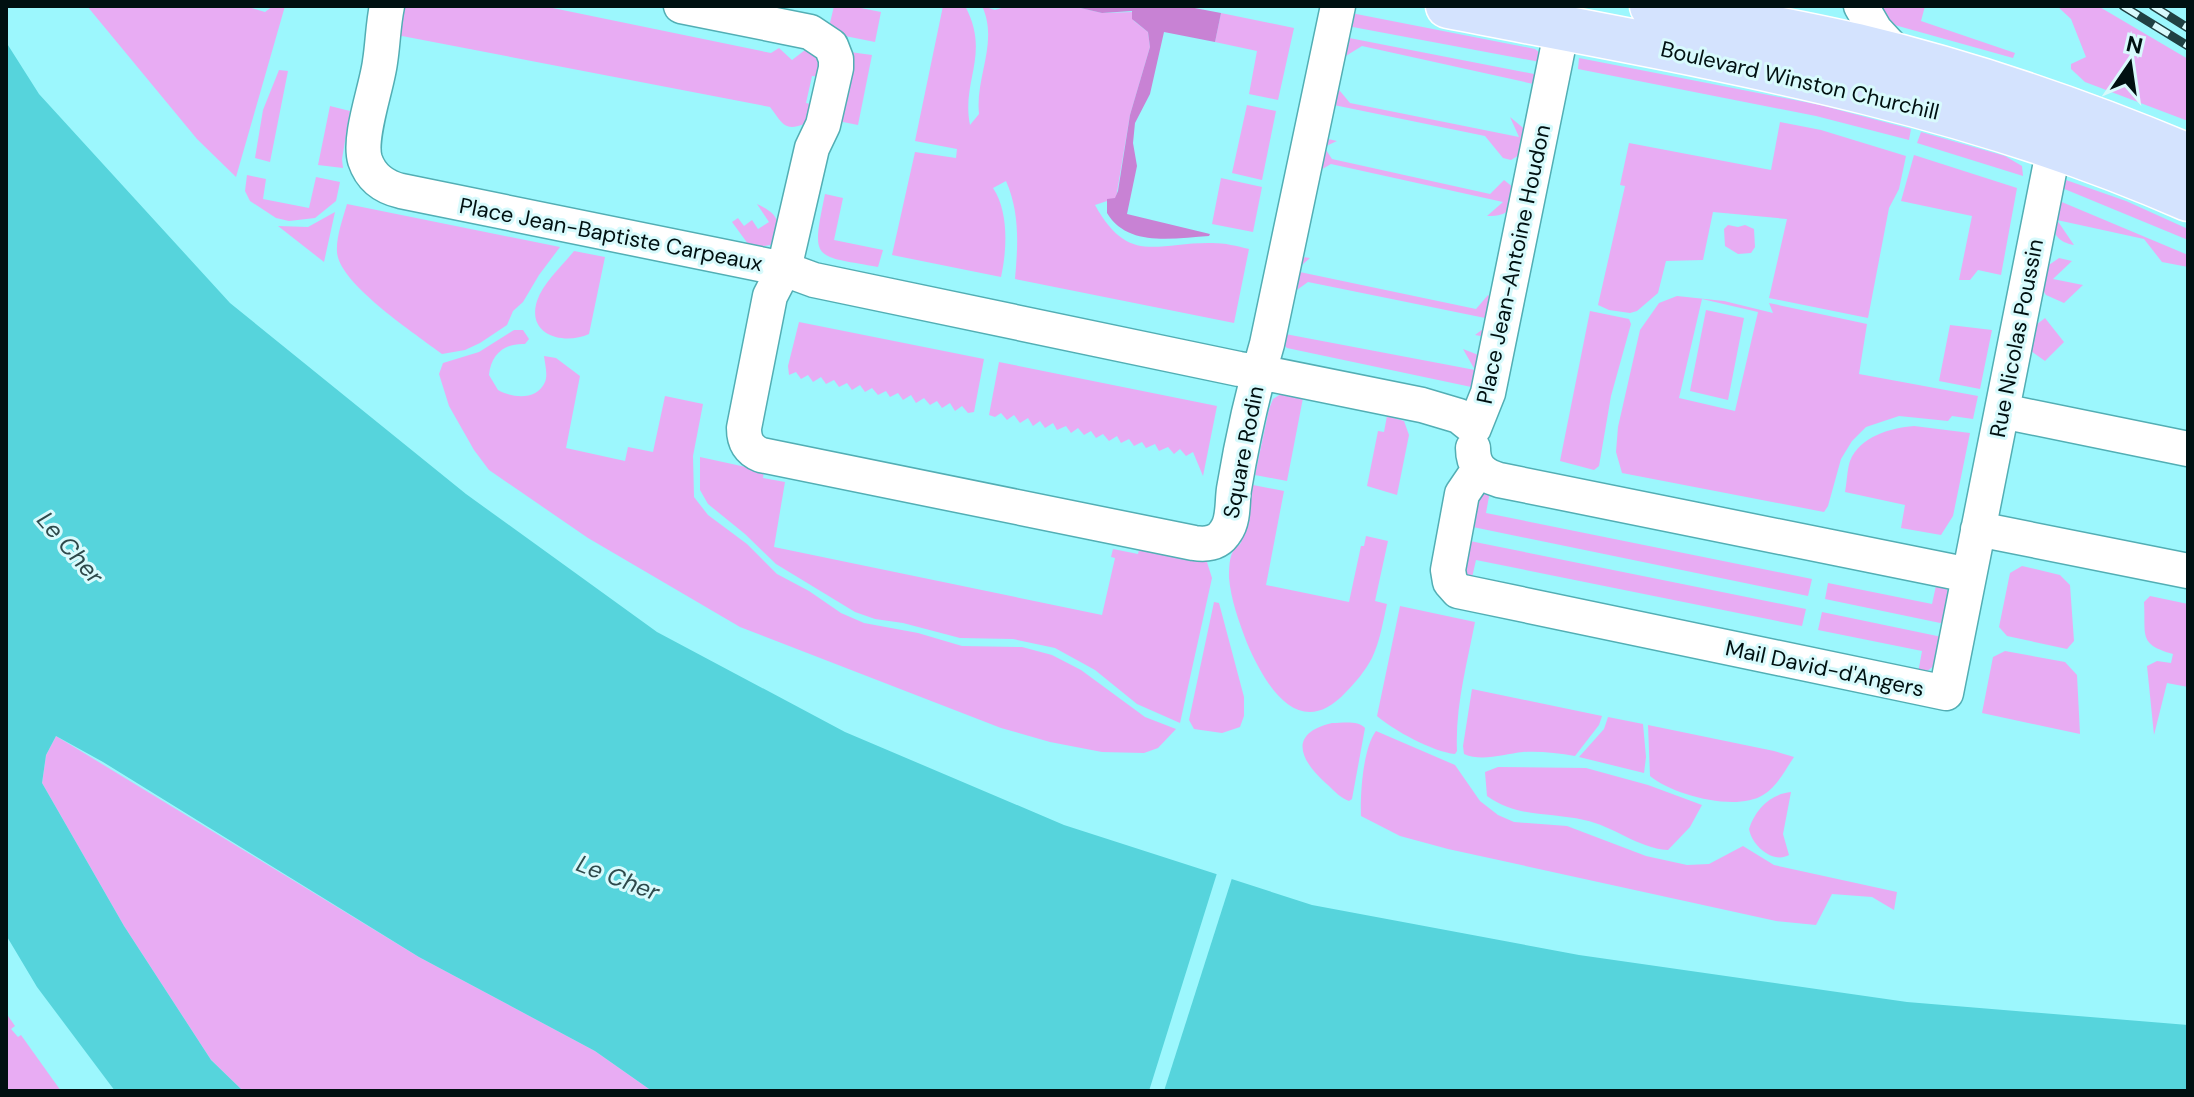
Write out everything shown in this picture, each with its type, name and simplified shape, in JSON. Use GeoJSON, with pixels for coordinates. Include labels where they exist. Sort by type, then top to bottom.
{"type":"FeatureCollection","features":[{"type":"Feature","properties":{"kind":"main road","name":"Boulevard Winston Churchill"},"geometry":{"type":"LineString","coordinates":[[1448,6],[1835,83],[1924,106],[2054,147],[2188,199]]}},
{"type":"Feature","properties":{"kind":"main road","name":"Boulevard Winston Churchill"},"geometry":{"type":"LineString","coordinates":[[1652,6],[1857,47],[1902,59],[2028,96],[2188,156]]}},
{"type":"Feature","properties":{"kind":"street","name":"Place Jean-Baptiste Carpeaux"},"geometry":{"type":"LineString","coordinates":[[387,6],[381,35],[381,60],[364,152],[368,167],[380,183],[401,191],[784,269],[812,148],[823,125],[836,68],[835,53],[826,40],[810,32],[681,6]]}},
{"type":"Feature","properties":{"kind":"street"},"geometry":{"type":"LineString","coordinates":[[1259,372],[1338,6]]}},
{"type":"Feature","properties":{"kind":"street","name":"Boulevard Winston Churchill"},"geometry":{"type":"LineString","coordinates":[[1861,6],[1875,30],[1902,59]]}},
{"type":"Feature","properties":{"kind":"street","name":"Place Jean-Antoine Houdon"},"geometry":{"type":"LineString","coordinates":[[1259,372],[1422,405],[1459,416],[1474,428],[1488,393],[1562,28]]}},
{"type":"Feature","properties":{"kind":"street","name":"Rue Nicolas Poussin"},"geometry":{"type":"LineString","coordinates":[[1969,575],[2054,147]]}},
{"type":"Feature","properties":{"kind":"street","name":"Square Rodin"},"geometry":{"type":"LineString","coordinates":[[784,269],[814,280],[1259,372],[1230,523],[1223,535],[1211,543],[1194,543],[761,455],[747,445],[744,428],[770,296],[784,269]]}},
{"type":"Feature","properties":{"kind":"street"},"geometry":{"type":"LineString","coordinates":[[2002,411],[2188,449]]}},
{"type":"Feature","properties":{"kind":"street"},"geometry":{"type":"LineString","coordinates":[[1474,428],[1473,456],[1479,469],[1499,480],[1969,575]]}},
{"type":"Feature","properties":{"kind":"street","name":"Mail David-d'Angers"},"geometry":{"type":"LineString","coordinates":[[1479,469],[1462,494],[1448,570],[1454,587],[1468,594],[1946,693],[1969,575]]}},
{"type":"Feature","properties":{"kind":"street"},"geometry":{"type":"LineString","coordinates":[[1978,529],[2188,571]]}},
{"type":"Feature","properties":{"kind":"shaded area"},"geometry":{"type":"Polygon","coordinates":[[[87,6],[245,6],[265,12],[273,6],[285,6],[236,177],[197,139],[87,6]]]}},
{"type":"Feature","properties":{"kind":"shaded area"},"geometry":{"type":"Polygon","coordinates":[[[395,6],[543,6],[771,53],[779,48],[792,60],[809,47],[820,55],[821,77],[812,76],[806,103],[815,105],[807,123],[789,127],[770,107],[402,36],[393,43],[395,6]]]}},
{"type":"Feature","properties":{"kind":"shaded area"},"geometry":{"type":"Polygon","coordinates":[[[834,6],[881,12],[875,42],[845,36],[830,23],[834,6]]]}},
{"type":"Feature","properties":{"kind":"shaded area"},"geometry":{"type":"Polygon","coordinates":[[[943,6],[965,6],[972,23],[976,53],[969,95],[970,125],[979,114],[987,46],[987,19],[982,6],[995,10],[1008,6],[1072,6],[1102,13],[1134,12],[1134,21],[1148,32],[1150,47],[1130,115],[1116,198],[1095,205],[1107,224],[1132,244],[1159,247],[1217,243],[1249,249],[1234,323],[1015,279],[1016,217],[1006,181],[993,188],[1002,208],[1005,231],[1001,277],[892,255],[915,152],[956,158],[957,149],[915,141],[943,6]]]}},
{"type":"Feature","properties":{"kind":"shaded area"},"geometry":{"type":"Polygon","coordinates":[[[1072,6],[1184,6],[1221,13],[1215,42],[1164,32],[1150,94],[1135,123],[1133,143],[1137,166],[1127,214],[1209,236],[1167,239],[1140,236],[1127,232],[1107,213],[1107,199],[1115,198],[1118,191],[1130,115],[1150,47],[1148,32],[1132,19],[1132,11],[1102,13],[1072,6]]]}},
{"type":"Feature","properties":{"kind":"shaded area"},"geometry":{"type":"Polygon","coordinates":[[[1879,6],[1925,6],[1921,21],[2015,53],[2013,58],[1891,24],[1879,6]]]}},
{"type":"Feature","properties":{"kind":"shaded area"},"geometry":{"type":"Polygon","coordinates":[[[2057,6],[2098,6],[2188,59],[2188,121],[2085,82],[2071,69],[2071,64],[2086,57],[2071,19],[2057,6]]]}},
{"type":"Feature","properties":{"kind":"shaded area"},"geometry":{"type":"Polygon","coordinates":[[[1346,12],[1535,49],[1540,53],[1540,62],[1342,25],[1346,12]]]}},
{"type":"Feature","properties":{"kind":"shaded area"},"geometry":{"type":"Polygon","coordinates":[[[1221,13],[1294,28],[1278,100],[1249,94],[1257,51],[1215,42],[1221,13]]]}},
{"type":"Feature","properties":{"kind":"shaded area"},"geometry":{"type":"Polygon","coordinates":[[[1339,36],[1539,75],[1538,85],[1362,46],[1336,62],[1339,36]]]}},
{"type":"Feature","properties":{"kind":"shaded area"},"geometry":{"type":"Polygon","coordinates":[[[850,52],[872,55],[858,125],[838,121],[850,52]]]}},
{"type":"Feature","properties":{"kind":"shaded area"},"geometry":{"type":"Polygon","coordinates":[[[1579,58],[1820,105],[1911,129],[1909,140],[1816,116],[1578,69],[1579,58]]]}},
{"type":"Feature","properties":{"kind":"shaded area"},"geometry":{"type":"Polygon","coordinates":[[[279,70],[288,71],[270,162],[255,158],[263,110],[279,70]]]}},
{"type":"Feature","properties":{"kind":"shaded area"},"geometry":{"type":"Polygon","coordinates":[[[1330,79],[1350,103],[1519,137],[1510,117],[1528,132],[1521,154],[1511,160],[1503,158],[1485,136],[1324,103],[1330,79]]]}},
{"type":"Feature","properties":{"kind":"shaded area"},"geometry":{"type":"Polygon","coordinates":[[[1247,105],[1276,111],[1262,180],[1232,173],[1247,105]]]}},
{"type":"Feature","properties":{"kind":"shaded area"},"geometry":{"type":"Polygon","coordinates":[[[330,106],[350,111],[343,168],[318,165],[330,106]]]}},
{"type":"Feature","properties":{"kind":"shaded area"},"geometry":{"type":"Polygon","coordinates":[[[1780,122],[1821,130],[1906,156],[1899,189],[1889,208],[1868,318],[1769,298],[1787,219],[1713,212],[1703,260],[1666,261],[1658,293],[1637,311],[1609,310],[1598,305],[1625,186],[1620,185],[1629,143],[1771,170],[1780,122]]]}},
{"type":"Feature","properties":{"kind":"shaded area"},"geometry":{"type":"Polygon","coordinates":[[[1921,132],[2005,156],[2022,166],[2023,176],[1917,143],[1921,132]]]}},
{"type":"Feature","properties":{"kind":"shaded area"},"geometry":{"type":"Polygon","coordinates":[[[1324,138],[1337,141],[1324,147],[1332,159],[1490,194],[1504,180],[1514,188],[1510,206],[1501,215],[1487,216],[1503,202],[1331,164],[1310,176],[1324,138]]]}},
{"type":"Feature","properties":{"kind":"shaded area"},"geometry":{"type":"Polygon","coordinates":[[[1914,155],[2017,188],[2001,275],[1978,270],[1970,280],[1959,280],[1972,216],[1901,201],[1914,155]]]}},
{"type":"Feature","properties":{"kind":"shaded area"},"geometry":{"type":"Polygon","coordinates":[[[247,175],[266,179],[263,199],[309,208],[316,177],[340,182],[336,201],[315,218],[289,221],[276,218],[250,201],[245,191],[247,175]]]}},
{"type":"Feature","properties":{"kind":"shaded area"},"geometry":{"type":"Polygon","coordinates":[[[1221,178],[1262,187],[1253,232],[1212,224],[1221,178]]]}},
{"type":"Feature","properties":{"kind":"shaded area"},"geometry":{"type":"Polygon","coordinates":[[[2066,180],[2126,201],[2188,229],[2188,240],[2062,188],[2066,180]]]}},
{"type":"Feature","properties":{"kind":"shaded area"},"geometry":{"type":"Polygon","coordinates":[[[825,194],[843,198],[834,240],[883,250],[878,267],[840,260],[822,252],[818,232],[825,194]]]}},
{"type":"Feature","properties":{"kind":"shaded area"},"geometry":{"type":"Polygon","coordinates":[[[2057,200],[2188,255],[2188,267],[2162,262],[2144,239],[2057,220],[2074,245],[2059,239],[2054,228],[2057,200]]]}},
{"type":"Feature","properties":{"kind":"shaded area"},"geometry":{"type":"Polygon","coordinates":[[[347,204],[560,247],[523,302],[513,311],[507,325],[465,350],[442,354],[380,308],[341,265],[337,246],[347,204]]]}},
{"type":"Feature","properties":{"kind":"shaded area"},"geometry":{"type":"Polygon","coordinates":[[[757,204],[774,216],[778,225],[771,245],[751,248],[732,222],[738,218],[744,226],[752,220],[758,229],[769,222],[757,204]]]}},
{"type":"Feature","properties":{"kind":"shaded area"},"geometry":{"type":"Polygon","coordinates":[[[335,212],[324,262],[278,226],[308,227],[335,212]]]}},
{"type":"Feature","properties":{"kind":"shaded area"},"geometry":{"type":"Polygon","coordinates":[[[1728,225],[1745,225],[1754,229],[1755,247],[1751,253],[1738,254],[1725,246],[1724,229],[1728,225]]]}},
{"type":"Feature","properties":{"kind":"shaded area"},"geometry":{"type":"Polygon","coordinates":[[[574,251],[605,257],[589,334],[559,338],[542,330],[537,322],[537,301],[548,281],[574,251]]]}},
{"type":"Feature","properties":{"kind":"shaded area"},"geometry":{"type":"Polygon","coordinates":[[[1296,256],[1310,258],[1295,271],[1476,309],[1488,295],[1499,305],[1500,323],[1493,335],[1475,335],[1495,320],[1308,282],[1287,297],[1292,261],[1296,256]]]}},
{"type":"Feature","properties":{"kind":"shaded area"},"geometry":{"type":"Polygon","coordinates":[[[2059,258],[2072,261],[2053,279],[2083,285],[2064,303],[2046,295],[2041,288],[2046,267],[2059,258]]]}},
{"type":"Feature","properties":{"kind":"shaded area"},"geometry":{"type":"Polygon","coordinates":[[[1677,296],[1724,301],[1773,313],[1769,303],[1867,324],[1859,374],[1978,396],[1973,419],[1952,416],[1948,421],[1899,416],[1866,427],[1852,441],[1841,459],[1824,512],[1622,473],[1616,452],[1618,427],[1640,330],[1659,303],[1677,296]],[[1702,299],[1679,398],[1735,411],[1758,312],[1702,299]]]}},
{"type":"Feature","properties":{"kind":"shaded area"},"geometry":{"type":"Polygon","coordinates":[[[1706,310],[1744,318],[1728,400],[1690,391],[1706,310]]]}},
{"type":"Feature","properties":{"kind":"shaded area"},"geometry":{"type":"Polygon","coordinates":[[[1590,311],[1629,319],[1631,324],[1611,396],[1599,466],[1594,470],[1560,461],[1590,311]]]}},
{"type":"Feature","properties":{"kind":"shaded area"},"geometry":{"type":"Polygon","coordinates":[[[2045,318],[2064,342],[2045,361],[2031,351],[2032,328],[2045,318]]]}},
{"type":"Feature","properties":{"kind":"shaded area"},"geometry":{"type":"Polygon","coordinates":[[[799,322],[984,359],[974,412],[968,413],[962,406],[955,411],[950,403],[942,408],[937,401],[930,405],[924,398],[916,403],[911,395],[903,400],[898,393],[890,397],[886,391],[878,395],[872,388],[865,392],[860,385],[852,390],[847,383],[839,387],[834,380],[826,384],[821,377],[813,382],[808,375],[801,379],[796,372],[789,375],[788,366],[799,322]]]}},
{"type":"Feature","properties":{"kind":"shaded area"},"geometry":{"type":"Polygon","coordinates":[[[1950,325],[1992,330],[1980,389],[1939,381],[1950,325]]]}},
{"type":"Feature","properties":{"kind":"shaded area"},"geometry":{"type":"Polygon","coordinates":[[[514,330],[523,330],[529,339],[525,344],[505,348],[496,356],[489,375],[498,390],[517,396],[536,392],[546,379],[544,356],[556,358],[580,376],[566,448],[625,461],[628,447],[653,452],[665,396],[703,404],[693,456],[694,497],[708,515],[747,544],[777,574],[841,613],[864,623],[918,633],[962,646],[1022,647],[1052,655],[1081,670],[1145,717],[1176,729],[1158,748],[1144,753],[1102,752],[1001,728],[740,627],[588,538],[489,470],[449,406],[439,374],[443,363],[479,352],[514,330]]]}},
{"type":"Feature","properties":{"kind":"shaded area"},"geometry":{"type":"Polygon","coordinates":[[[1280,333],[1475,370],[1463,349],[1481,356],[1476,388],[1287,348],[1282,343],[1280,333]]]}},
{"type":"Feature","properties":{"kind":"shaded area"},"geometry":{"type":"Polygon","coordinates":[[[999,362],[1217,406],[1203,476],[1193,452],[1186,456],[1180,449],[1174,454],[1168,447],[1159,451],[1155,444],[1146,448],[1142,442],[1134,446],[1129,439],[1121,443],[1117,436],[1109,441],[1103,434],[1096,438],[1091,431],[1084,435],[1078,428],[1071,433],[1066,426],[1057,430],[1053,423],[1045,428],[1040,421],[1033,426],[1028,418],[1020,423],[1014,415],[1007,420],[1001,413],[995,417],[989,415],[999,362]]]}},
{"type":"Feature","properties":{"kind":"shaded area"},"geometry":{"type":"Polygon","coordinates":[[[1281,394],[1303,398],[1287,481],[1255,475],[1269,409],[1273,399],[1281,394]]]}},
{"type":"Feature","properties":{"kind":"shaded area"},"geometry":{"type":"Polygon","coordinates":[[[1387,416],[1404,421],[1409,435],[1397,495],[1367,486],[1378,431],[1384,432],[1387,416]]]}},
{"type":"Feature","properties":{"kind":"shaded area"},"geometry":{"type":"Polygon","coordinates":[[[1914,426],[1970,433],[1953,516],[1941,535],[1901,528],[1905,505],[1845,492],[1850,461],[1861,445],[1886,431],[1914,426]]]}},
{"type":"Feature","properties":{"kind":"shaded area"},"geometry":{"type":"Polygon","coordinates":[[[700,457],[764,471],[763,478],[785,482],[774,547],[1102,615],[1115,558],[1111,557],[1113,549],[1138,554],[1140,546],[1206,559],[1212,578],[1180,723],[1137,704],[1095,670],[1055,648],[1013,639],[960,638],[855,612],[776,564],[708,504],[700,490],[700,457]]]}},
{"type":"Feature","properties":{"kind":"shaded area"},"geometry":{"type":"Polygon","coordinates":[[[1253,485],[1284,491],[1266,585],[1349,602],[1366,536],[1388,541],[1375,601],[1387,604],[1372,658],[1346,692],[1329,706],[1313,712],[1299,710],[1286,702],[1263,676],[1233,603],[1230,562],[1244,532],[1253,485]]]}},
{"type":"Feature","properties":{"kind":"shaded area"},"geometry":{"type":"Polygon","coordinates":[[[1482,491],[1490,491],[1486,513],[1812,579],[1808,596],[1468,526],[1472,503],[1482,491]]]}},
{"type":"Feature","properties":{"kind":"shaded area"},"geometry":{"type":"Polygon","coordinates":[[[1465,540],[1806,609],[1802,626],[1476,560],[1471,582],[1460,570],[1465,540]]]}},
{"type":"Feature","properties":{"kind":"shaded area"},"geometry":{"type":"Polygon","coordinates":[[[2022,566],[2060,575],[2070,585],[2074,641],[2067,649],[2007,636],[1999,627],[2010,573],[2022,566]]]}},
{"type":"Feature","properties":{"kind":"shaded area"},"geometry":{"type":"Polygon","coordinates":[[[1937,581],[1949,594],[1945,624],[1825,599],[1828,583],[1932,604],[1937,581]]]}},
{"type":"Feature","properties":{"kind":"shaded area"},"geometry":{"type":"Polygon","coordinates":[[[2150,596],[2188,604],[2188,687],[2167,683],[2154,735],[2147,666],[2157,661],[2171,663],[2173,654],[2154,646],[2146,637],[2144,602],[2150,596]]]}},
{"type":"Feature","properties":{"kind":"shaded area"},"geometry":{"type":"Polygon","coordinates":[[[1214,602],[1219,603],[1244,697],[1244,716],[1240,727],[1222,733],[1194,729],[1189,720],[1214,602]]]}},
{"type":"Feature","properties":{"kind":"shaded area"},"geometry":{"type":"Polygon","coordinates":[[[1400,606],[1475,622],[1460,702],[1455,754],[1414,740],[1377,716],[1400,606]]]}},
{"type":"Feature","properties":{"kind":"shaded area"},"geometry":{"type":"Polygon","coordinates":[[[1822,612],[1942,637],[1936,661],[1930,669],[1918,673],[1922,651],[1818,630],[1822,612]]]}},
{"type":"Feature","properties":{"kind":"shaded area"},"geometry":{"type":"Polygon","coordinates":[[[2005,651],[2065,662],[2077,675],[2080,734],[1982,713],[1993,657],[2005,651]]]}},
{"type":"Feature","properties":{"kind":"shaded area"},"geometry":{"type":"Polygon","coordinates":[[[1472,689],[1602,716],[1599,725],[1575,756],[1529,752],[1471,756],[1464,754],[1463,746],[1472,689]]]}},
{"type":"Feature","properties":{"kind":"shaded area"},"geometry":{"type":"Polygon","coordinates":[[[1608,717],[1643,724],[1644,773],[1579,757],[1604,729],[1608,717]]]}},
{"type":"Feature","properties":{"kind":"shaded area"},"geometry":{"type":"Polygon","coordinates":[[[1332,723],[1354,723],[1365,728],[1352,799],[1349,801],[1319,777],[1303,750],[1303,741],[1308,734],[1332,723]]]}},
{"type":"Feature","properties":{"kind":"shaded area"},"geometry":{"type":"Polygon","coordinates":[[[1648,725],[1794,757],[1777,783],[1763,795],[1737,802],[1705,799],[1674,789],[1650,776],[1648,725]]]}},
{"type":"Feature","properties":{"kind":"shaded area"},"geometry":{"type":"Polygon","coordinates":[[[1376,731],[1455,765],[1480,801],[1498,815],[1514,822],[1567,826],[1646,856],[1687,865],[1709,864],[1743,846],[1774,865],[1897,892],[1894,910],[1872,897],[1832,894],[1816,925],[1776,921],[1400,836],[1361,816],[1365,760],[1376,731]]]}},
{"type":"Feature","properties":{"kind":"shaded area"},"geometry":{"type":"Polygon","coordinates":[[[56,736],[419,957],[595,1051],[652,1091],[243,1091],[211,1060],[124,926],[42,783],[46,755],[56,736]]]}},
{"type":"Feature","properties":{"kind":"shaded area"},"geometry":{"type":"Polygon","coordinates":[[[1498,767],[1586,768],[1648,785],[1702,805],[1690,827],[1668,850],[1657,848],[1595,823],[1522,811],[1499,803],[1487,796],[1485,772],[1498,767]]]}},
{"type":"Feature","properties":{"kind":"shaded area"},"geometry":{"type":"Polygon","coordinates":[[[1791,792],[1783,834],[1789,855],[1776,857],[1764,852],[1754,842],[1749,829],[1764,804],[1776,796],[1791,792]]]}},
{"type":"Feature","properties":{"kind":"shaded area"},"geometry":{"type":"Polygon","coordinates":[[[6,1013],[15,1026],[11,1029],[18,1037],[21,1035],[61,1091],[6,1091],[6,1013]]]}},
{"type":"Feature","properties":{"kind":"water","name":"Le Cher"},"geometry":{"type":"Polygon","coordinates":[[[6,42],[39,94],[230,303],[466,494],[657,632],[845,732],[1064,825],[1312,905],[1579,955],[1907,1002],[2188,1025],[2188,1091],[652,1091],[595,1051],[419,957],[56,736],[46,755],[42,783],[124,926],[211,1060],[243,1091],[115,1091],[37,987],[6,935],[6,42]]]}},
{"type":"Feature","properties":{"kind":"pier"},"geometry":{"type":"Polygon","coordinates":[[[1218,870],[1233,875],[1164,1091],[1149,1091],[1218,870]]]}},
{"type":"Feature","properties":{"kind":"railway"},"geometry":{"type":"LineString","coordinates":[[2123,6],[2188,46]]}},
{"type":"Feature","properties":{"kind":"railway"},"geometry":{"type":"LineString","coordinates":[[2153,6],[2188,28]]}}]}
